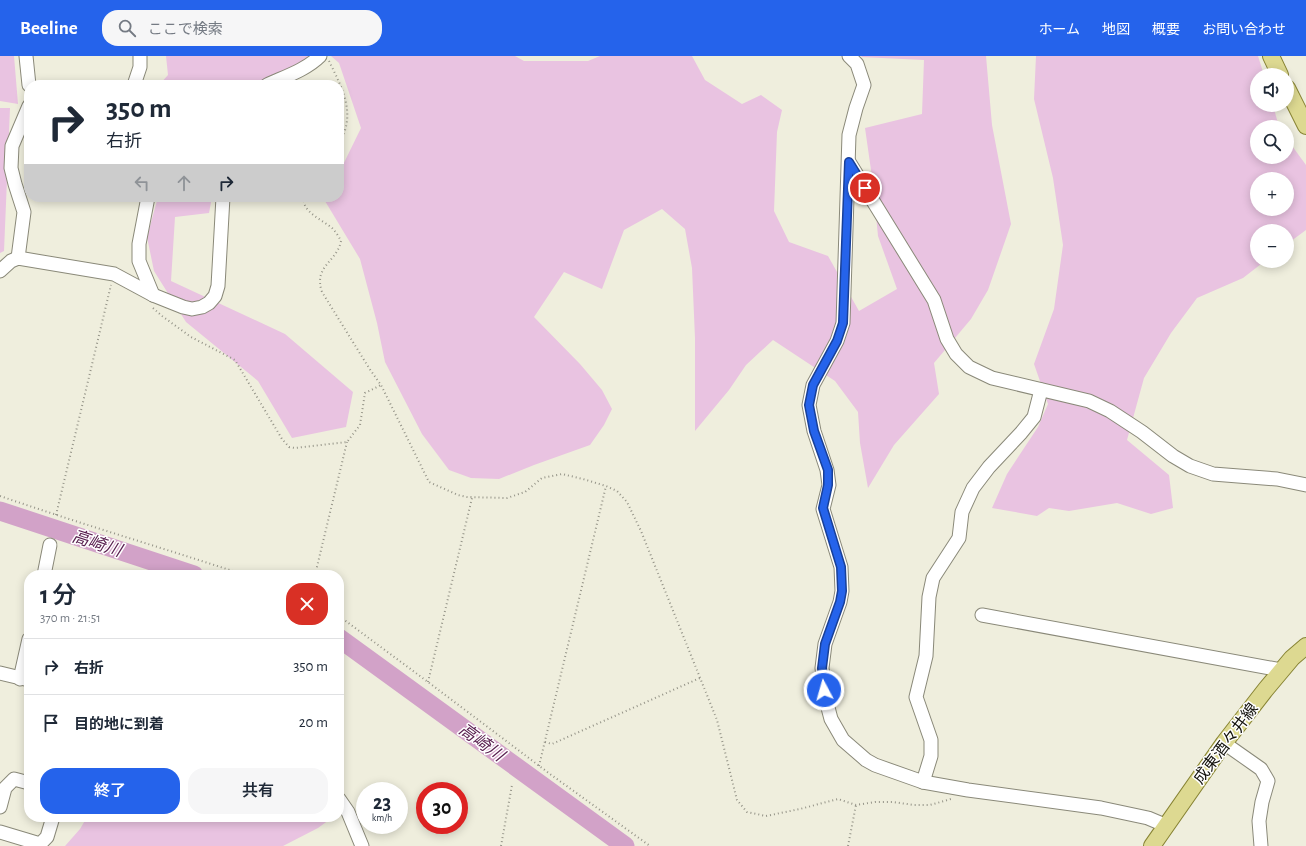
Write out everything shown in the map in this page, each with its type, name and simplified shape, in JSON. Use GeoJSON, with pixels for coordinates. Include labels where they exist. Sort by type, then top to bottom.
{"type":"FeatureCollection","features":[{"type":"Feature","properties":{"kind":"main road"},"geometry":{"type":"LineString","coordinates":[[1271,56],[1277,68]]}},
{"type":"Feature","properties":{"kind":"main road"},"geometry":{"type":"LineString","coordinates":[[1294,102],[1306,126]]}},
{"type":"Feature","properties":{"kind":"main road","name":"成東酒々井線"},"geometry":{"type":"LineString","coordinates":[[1152,846],[1224,743],[1292,658],[1306,646]]}},
{"type":"Feature","properties":{"kind":"street"},"geometry":{"type":"LineString","coordinates":[[26,56],[28,80]]}},
{"type":"Feature","properties":{"kind":"street"},"geometry":{"type":"LineString","coordinates":[[136,80],[140,67],[140,56]]}},
{"type":"Feature","properties":{"kind":"street"},"geometry":{"type":"LineString","coordinates":[[277,80],[304,67],[320,56]]}},
{"type":"Feature","properties":{"kind":"street"},"geometry":{"type":"LineString","coordinates":[[850,56],[857,64],[864,85],[849,135],[843,323],[837,341],[813,385],[809,405],[814,431],[828,470],[828,485],[823,508],[841,567],[842,591],[840,602],[825,644],[822,668],[826,700],[831,719],[843,740],[866,760],[875,765],[923,782],[968,790],[1101,808],[1148,818],[1167,826]]}},
{"type":"Feature","properties":{"kind":"street"},"geometry":{"type":"LineString","coordinates":[[18,258],[24,212],[11,168],[12,146],[24,118]]}},
{"type":"Feature","properties":{"kind":"street"},"geometry":{"type":"LineString","coordinates":[[849,162],[934,300],[947,339],[956,354],[969,367],[992,378],[1089,401],[1096,404],[1110,411],[1142,432],[1173,456],[1190,466],[1207,472],[1213,474],[1277,479],[1306,485]]}},
{"type":"Feature","properties":{"kind":"street"},"geometry":{"type":"LineString","coordinates":[[147,202],[139,244],[139,261],[152,300]]}},
{"type":"Feature","properties":{"kind":"street"},"geometry":{"type":"LineString","coordinates":[[0,272],[11,261],[18,258],[114,274],[152,300],[183,307],[202,307],[209,303],[215,296],[218,286],[223,202]]}},
{"type":"Feature","properties":{"kind":"street"},"geometry":{"type":"LineString","coordinates":[[923,782],[931,756],[931,740],[916,697],[926,656],[929,597],[933,578],[959,538],[962,512],[973,488],[989,467],[1034,417],[1041,390]]}},
{"type":"Feature","properties":{"kind":"street"},"geometry":{"type":"LineString","coordinates":[[45,570],[50,545]]}},
{"type":"Feature","properties":{"kind":"street"},"geometry":{"type":"LineString","coordinates":[[982,615],[1282,670]]}},
{"type":"Feature","properties":{"kind":"street"},"geometry":{"type":"LineString","coordinates":[[0,673],[24,680]]}},
{"type":"Feature","properties":{"kind":"street"},"geometry":{"type":"LineString","coordinates":[[1224,743],[1261,769],[1268,781],[1262,802],[1259,821],[1261,846]]}},
{"type":"Feature","properties":{"kind":"street"},"geometry":{"type":"LineString","coordinates":[[0,806],[5,788],[14,779],[24,782]]}},
{"type":"Feature","properties":{"kind":"street"},"geometry":{"type":"LineString","coordinates":[[344,806],[348,812],[362,846]]}},
{"type":"Feature","properties":{"kind":"street"},"geometry":{"type":"LineString","coordinates":[[0,832],[40,844],[47,838],[52,822]]}},
{"type":"Feature","properties":{"kind":"path"},"geometry":{"type":"LineString","coordinates":[[327,56],[338,80]]}},
{"type":"Feature","properties":{"kind":"path"},"geometry":{"type":"LineString","coordinates":[[344,95],[347,104],[347,121],[344,132]]}},
{"type":"Feature","properties":{"kind":"path"},"geometry":{"type":"LineString","coordinates":[[304,202],[304,205],[308,210],[332,228],[341,241],[340,246],[324,267],[320,277],[319,284],[322,292],[369,368],[382,385],[429,482],[458,495],[472,498],[507,498],[525,492],[542,478],[562,474],[617,490],[627,502],[641,531],[717,720],[738,800],[747,812],[766,816],[838,799],[856,805],[875,802],[930,805],[949,801],[968,790]]}},
{"type":"Feature","properties":{"kind":"path"},"geometry":{"type":"LineString","coordinates":[[56,515],[114,274]]}},
{"type":"Feature","properties":{"kind":"path"},"geometry":{"type":"LineString","coordinates":[[152,300],[162,316],[191,337],[235,360],[288,446],[295,448],[347,442]]}},
{"type":"Feature","properties":{"kind":"path"},"geometry":{"type":"LineString","coordinates":[[316,570],[347,442],[360,425],[365,393],[382,385]]}},
{"type":"Feature","properties":{"kind":"path"},"geometry":{"type":"LineString","coordinates":[[539,766],[606,486]]}},
{"type":"Feature","properties":{"kind":"path"},"geometry":{"type":"LineString","coordinates":[[0,496],[229,570]]}},
{"type":"Feature","properties":{"kind":"path"},"geometry":{"type":"LineString","coordinates":[[428,682],[472,498]]}},
{"type":"Feature","properties":{"kind":"path"},"geometry":{"type":"LineString","coordinates":[[344,620],[539,766],[650,846]]}},
{"type":"Feature","properties":{"kind":"path"},"geometry":{"type":"LineString","coordinates":[[545,742],[552,744],[700,678]]}},
{"type":"Feature","properties":{"kind":"path"},"geometry":{"type":"LineString","coordinates":[[501,846],[512,785]]}},
{"type":"Feature","properties":{"kind":"path"},"geometry":{"type":"LineString","coordinates":[[848,846],[856,805]]}},
{"type":"Feature","properties":{"kind":"shaded area"},"geometry":{"type":"Polygon","coordinates":[[[0,56],[14,56],[18,104],[0,101],[0,56]]]}},
{"type":"Feature","properties":{"kind":"shaded area"},"geometry":{"type":"Polygon","coordinates":[[[166,56],[316,56],[271,80],[164,80],[168,75],[166,56]]]}},
{"type":"Feature","properties":{"kind":"shaded area"},"geometry":{"type":"Polygon","coordinates":[[[331,56],[515,56],[524,61],[588,61],[600,56],[692,56],[705,80],[742,104],[761,95],[782,110],[777,132],[774,211],[789,242],[828,256],[859,311],[897,289],[878,236],[873,184],[865,128],[922,114],[924,60],[861,57],[986,56],[992,125],[1011,224],[988,290],[971,319],[934,363],[939,394],[894,445],[868,488],[860,443],[858,412],[835,381],[773,340],[746,365],[729,390],[695,431],[695,338],[692,268],[685,229],[662,209],[624,230],[602,289],[564,272],[534,317],[580,364],[602,390],[612,409],[604,425],[590,445],[499,479],[471,478],[449,470],[422,434],[385,362],[377,323],[360,259],[326,202],[344,202],[344,163],[361,128],[339,63],[331,56]]]}},
{"type":"Feature","properties":{"kind":"shaded area"},"geometry":{"type":"Polygon","coordinates":[[[1036,56],[1258,56],[1262,68],[1250,68],[1250,112],[1275,112],[1277,120],[1250,120],[1250,164],[1294,164],[1294,149],[1306,165],[1306,230],[1294,239],[1294,224],[1250,224],[1250,268],[1256,268],[1243,278],[1197,298],[1171,333],[1144,378],[1127,440],[1169,475],[1173,508],[1151,514],[1117,503],[1069,511],[1049,508],[1037,516],[992,508],[1007,474],[1038,427],[1048,404],[1034,364],[1054,309],[1063,245],[1053,178],[1034,99],[1036,56]]]}},
{"type":"Feature","properties":{"kind":"shaded area"},"geometry":{"type":"Polygon","coordinates":[[[0,108],[10,108],[4,251],[0,253],[0,108]]]}},
{"type":"Feature","properties":{"kind":"shaded area"},"geometry":{"type":"Polygon","coordinates":[[[157,202],[211,202],[209,213],[175,217],[171,281],[285,334],[353,392],[346,427],[292,438],[258,381],[186,322],[154,271],[147,237],[157,202]]]}},
{"type":"Feature","properties":{"kind":"shaded area"},"geometry":{"type":"Polygon","coordinates":[[[84,822],[326,822],[318,828],[283,846],[65,846],[84,822]]]}},
{"type":"Feature","properties":{"kind":"waterway","name":"高崎川"},"geometry":{"type":"LineString","coordinates":[[0,511],[179,570]]}},
{"type":"Feature","properties":{"kind":"waterway","name":"高崎川"},"geometry":{"type":"LineString","coordinates":[[344,642],[625,846]]}},
{"type":"Feature","properties":{"kind":"route"},"geometry":{"type":"LineString","coordinates":[[824,690],[822,668],[825,644],[840,602],[842,591],[841,567],[823,508],[828,485],[828,470],[814,431],[809,405],[813,385],[837,341],[843,323],[849,162],[865,188]]}}]}
